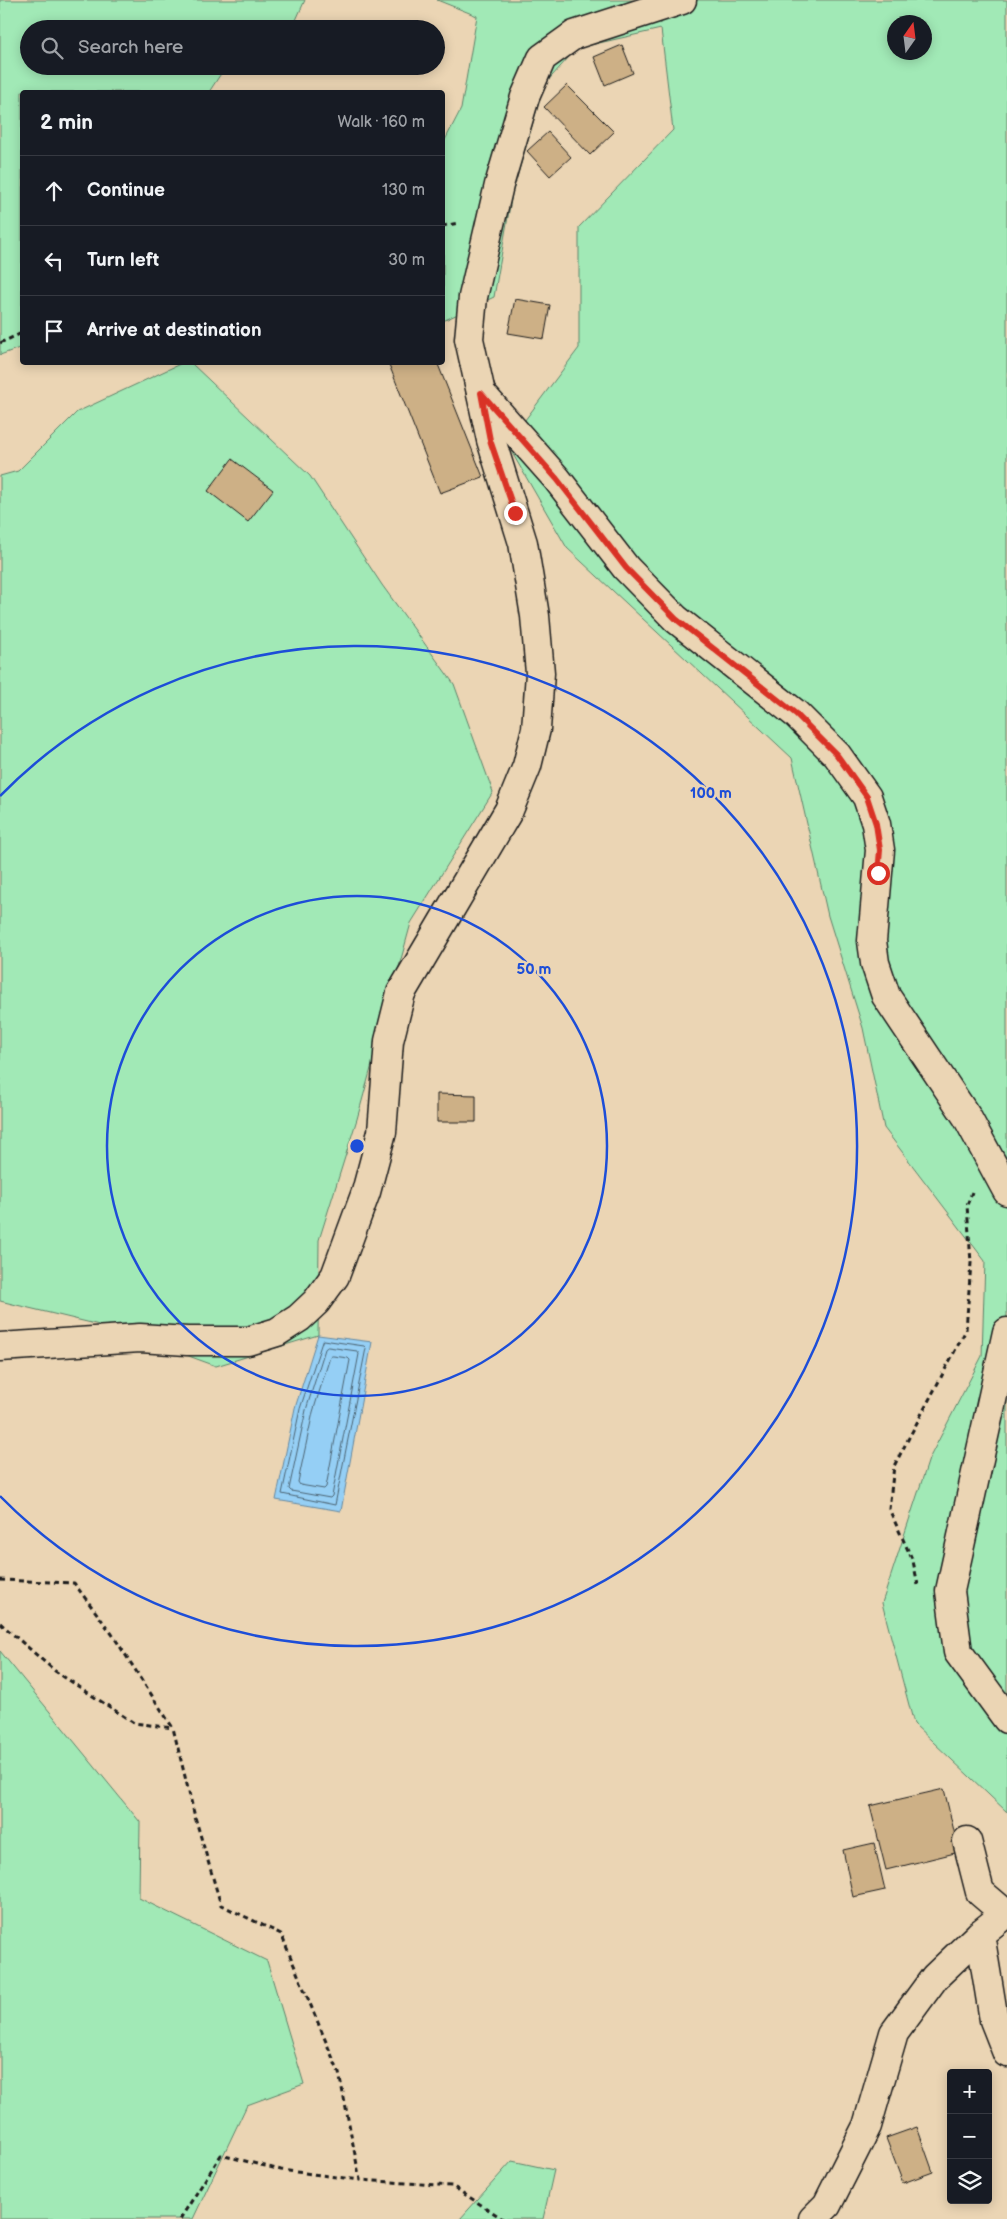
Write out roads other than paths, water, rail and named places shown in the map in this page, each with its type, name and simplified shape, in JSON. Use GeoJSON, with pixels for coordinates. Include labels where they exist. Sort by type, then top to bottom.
{"type":"FeatureCollection","features":[{"type":"Feature","properties":{"kind":"street"},"geometry":{"type":"LineString","coordinates":[[0,1347],[140,1338],[187,1341],[248,1341],[277,1332],[299,1318],[316,1302],[335,1276],[366,1192],[382,1132],[389,1041],[401,992],[417,962],[442,926],[509,810],[527,766],[536,729],[540,674],[535,616],[525,552],[515,513],[490,440],[469,339],[473,297],[499,185],[525,97],[542,58],[574,35],[682,0]]}},
{"type":"Feature","properties":{"kind":"street"},"geometry":{"type":"LineString","coordinates":[[481,393],[557,479],[626,568],[676,619],[796,714],[837,755],[867,797],[876,824],[880,850],[872,941],[875,963],[886,996],[967,1117],[1007,1191]]}},
{"type":"Feature","properties":{"kind":"street"},"geometry":{"type":"LineString","coordinates":[[1007,1332],[950,1591],[958,1652],[1007,1719]]}},
{"type":"Feature","properties":{"kind":"street"},"geometry":{"type":"LineString","coordinates":[[813,2219],[827,2205],[867,2126],[894,2033],[935,1977],[980,1934],[1006,1915],[980,1892],[967,1841]]}},
{"type":"Feature","properties":{"kind":"street"},"geometry":{"type":"LineString","coordinates":[[980,1934],[994,2020],[1007,2053]]}},
{"type":"Feature","properties":{"kind":"water"},"geometry":{"type":"Polygon","coordinates":[[[318,1335],[372,1342],[341,1511],[276,1500],[295,1408],[318,1335]]]}}]}
